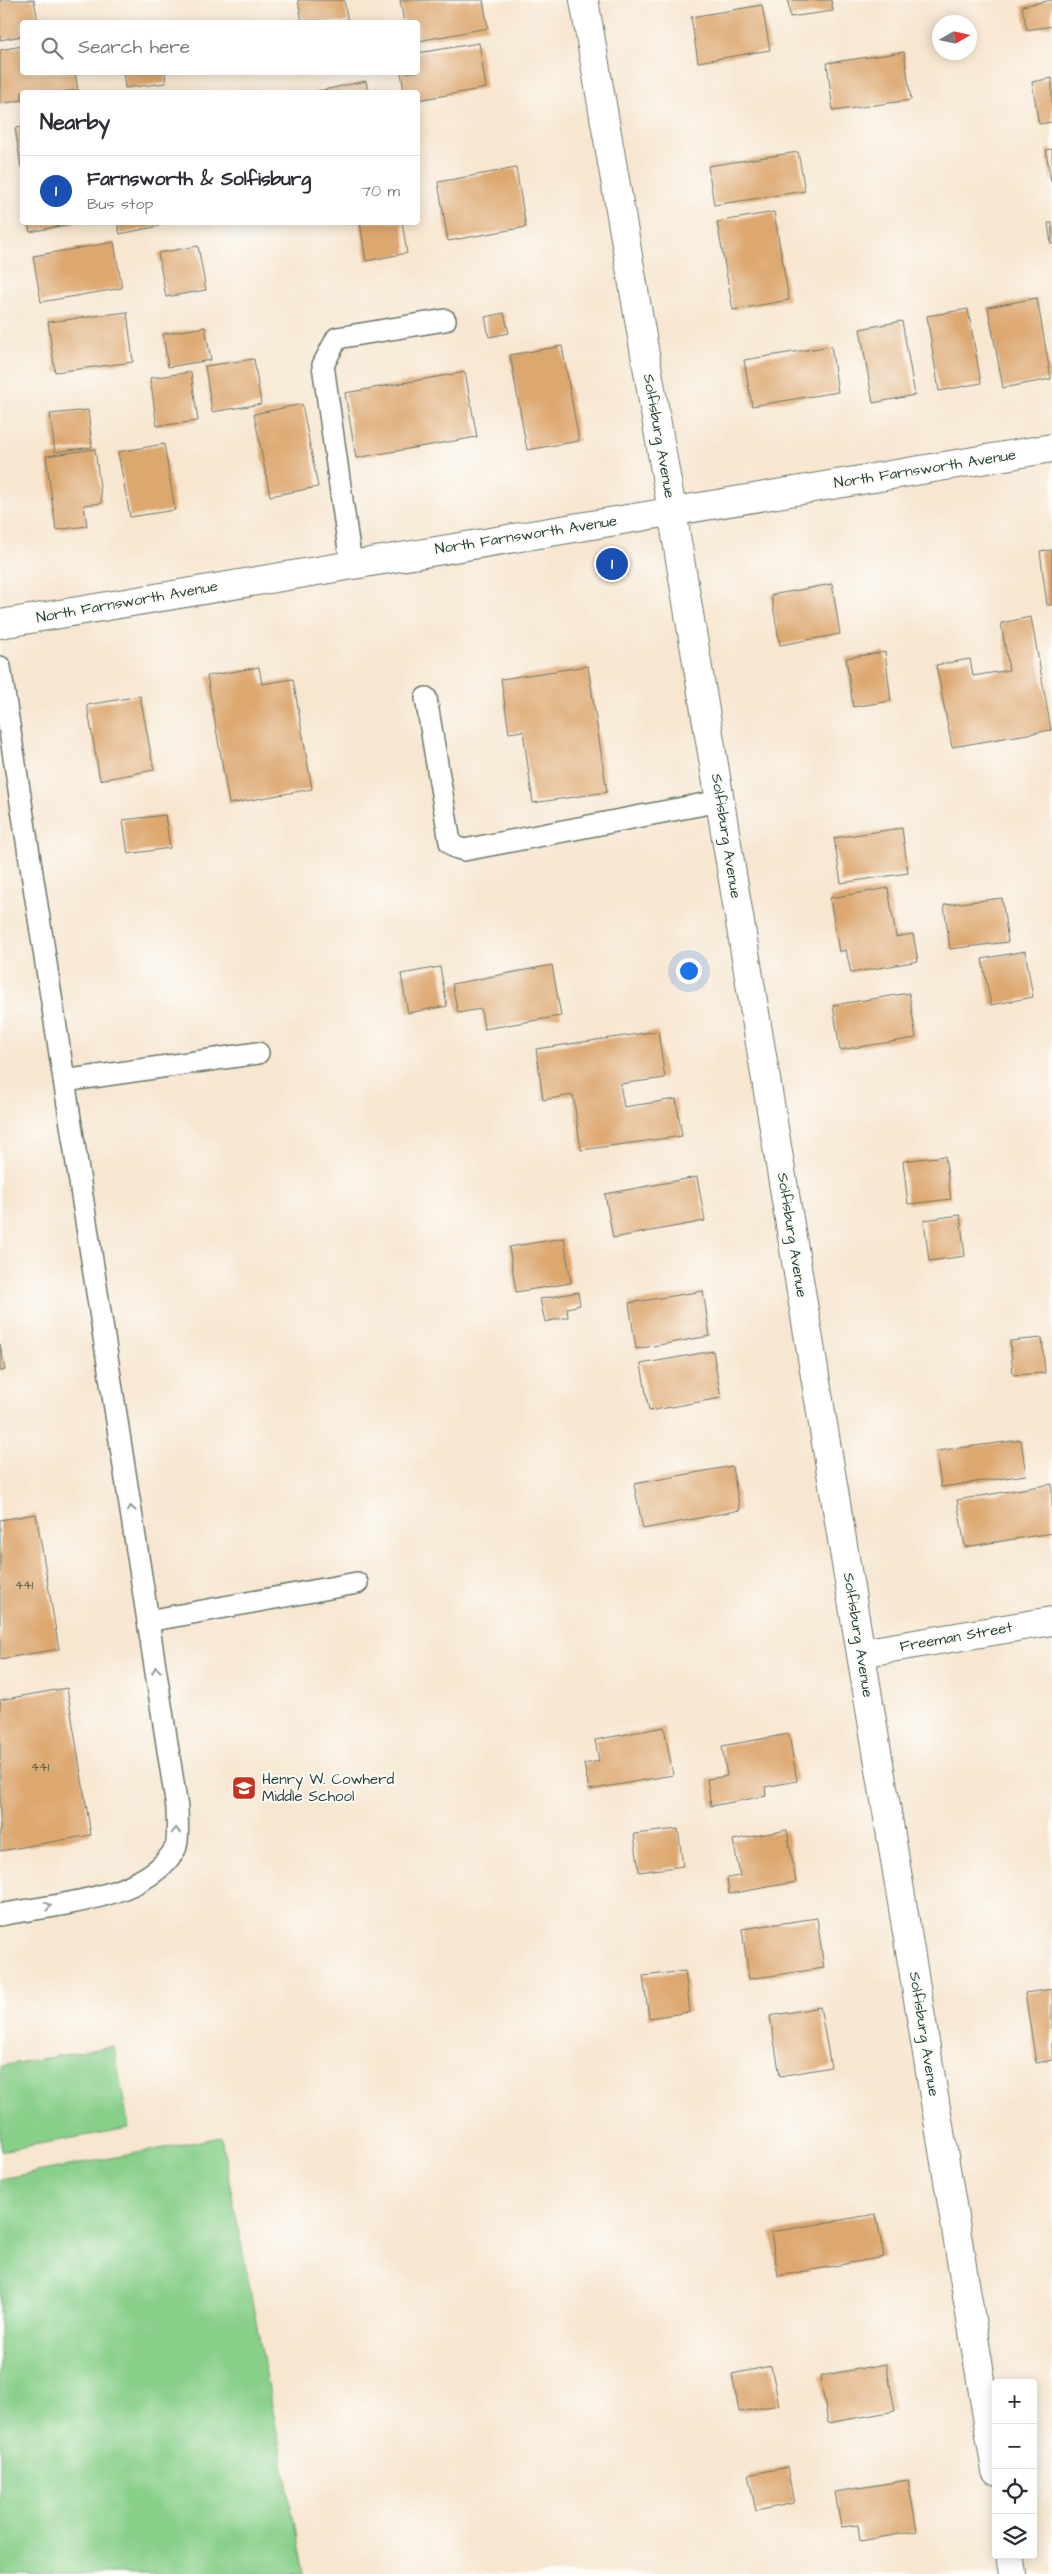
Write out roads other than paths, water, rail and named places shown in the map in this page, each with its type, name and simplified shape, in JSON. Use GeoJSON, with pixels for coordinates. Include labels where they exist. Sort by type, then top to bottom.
{"type":"FeatureCollection","features":[{"type":"Feature","properties":{"kind":"street","name":"Solfisburg Avenue"},"geometry":{"type":"LineString","coordinates":[[584,0],[672,511],[996,2469]]}},
{"type":"Feature","properties":{"kind":"street","name":"North Farnsworth Avenue"},"geometry":{"type":"LineString","coordinates":[[0,624],[1052,448]]}},
{"type":"Feature","properties":{"kind":"street","name":"Freeman Street"},"geometry":{"type":"LineString","coordinates":[[861,1653],[1052,1621]]}},
{"type":"Feature","properties":{"kind":"street"},"geometry":{"type":"LineString","coordinates":[[1011,2559],[1013,2574]]}},
{"type":"Feature","properties":{"kind":"lane"},"geometry":{"type":"LineString","coordinates":[[351,564],[323,365],[337,338],[445,320]]}},
{"type":"Feature","properties":{"kind":"lane"},"geometry":{"type":"LineString","coordinates":[[0,667],[177,1808],[176,1848],[154,1872],[113,1894],[0,1915]]}},
{"type":"Feature","properties":{"kind":"lane"},"geometry":{"type":"LineString","coordinates":[[426,698],[450,842],[455,847],[464,850],[720,801]]}},
{"type":"Feature","properties":{"kind":"lane"},"geometry":{"type":"LineString","coordinates":[[64,1081],[258,1053]]}},
{"type":"Feature","properties":{"kind":"lane"},"geometry":{"type":"LineString","coordinates":[[148,1620],[357,1583]]}},
{"type":"Feature","properties":{"kind":"place","name":"Farnsworth & Solfisburg"},"geometry":{"type":"Point","coordinates":[612,564]}},
{"type":"Feature","properties":{"kind":"place","name":"Henry W. Cowherd Middle School"},"geometry":{"type":"Point","coordinates":[244,1788]}}]}
